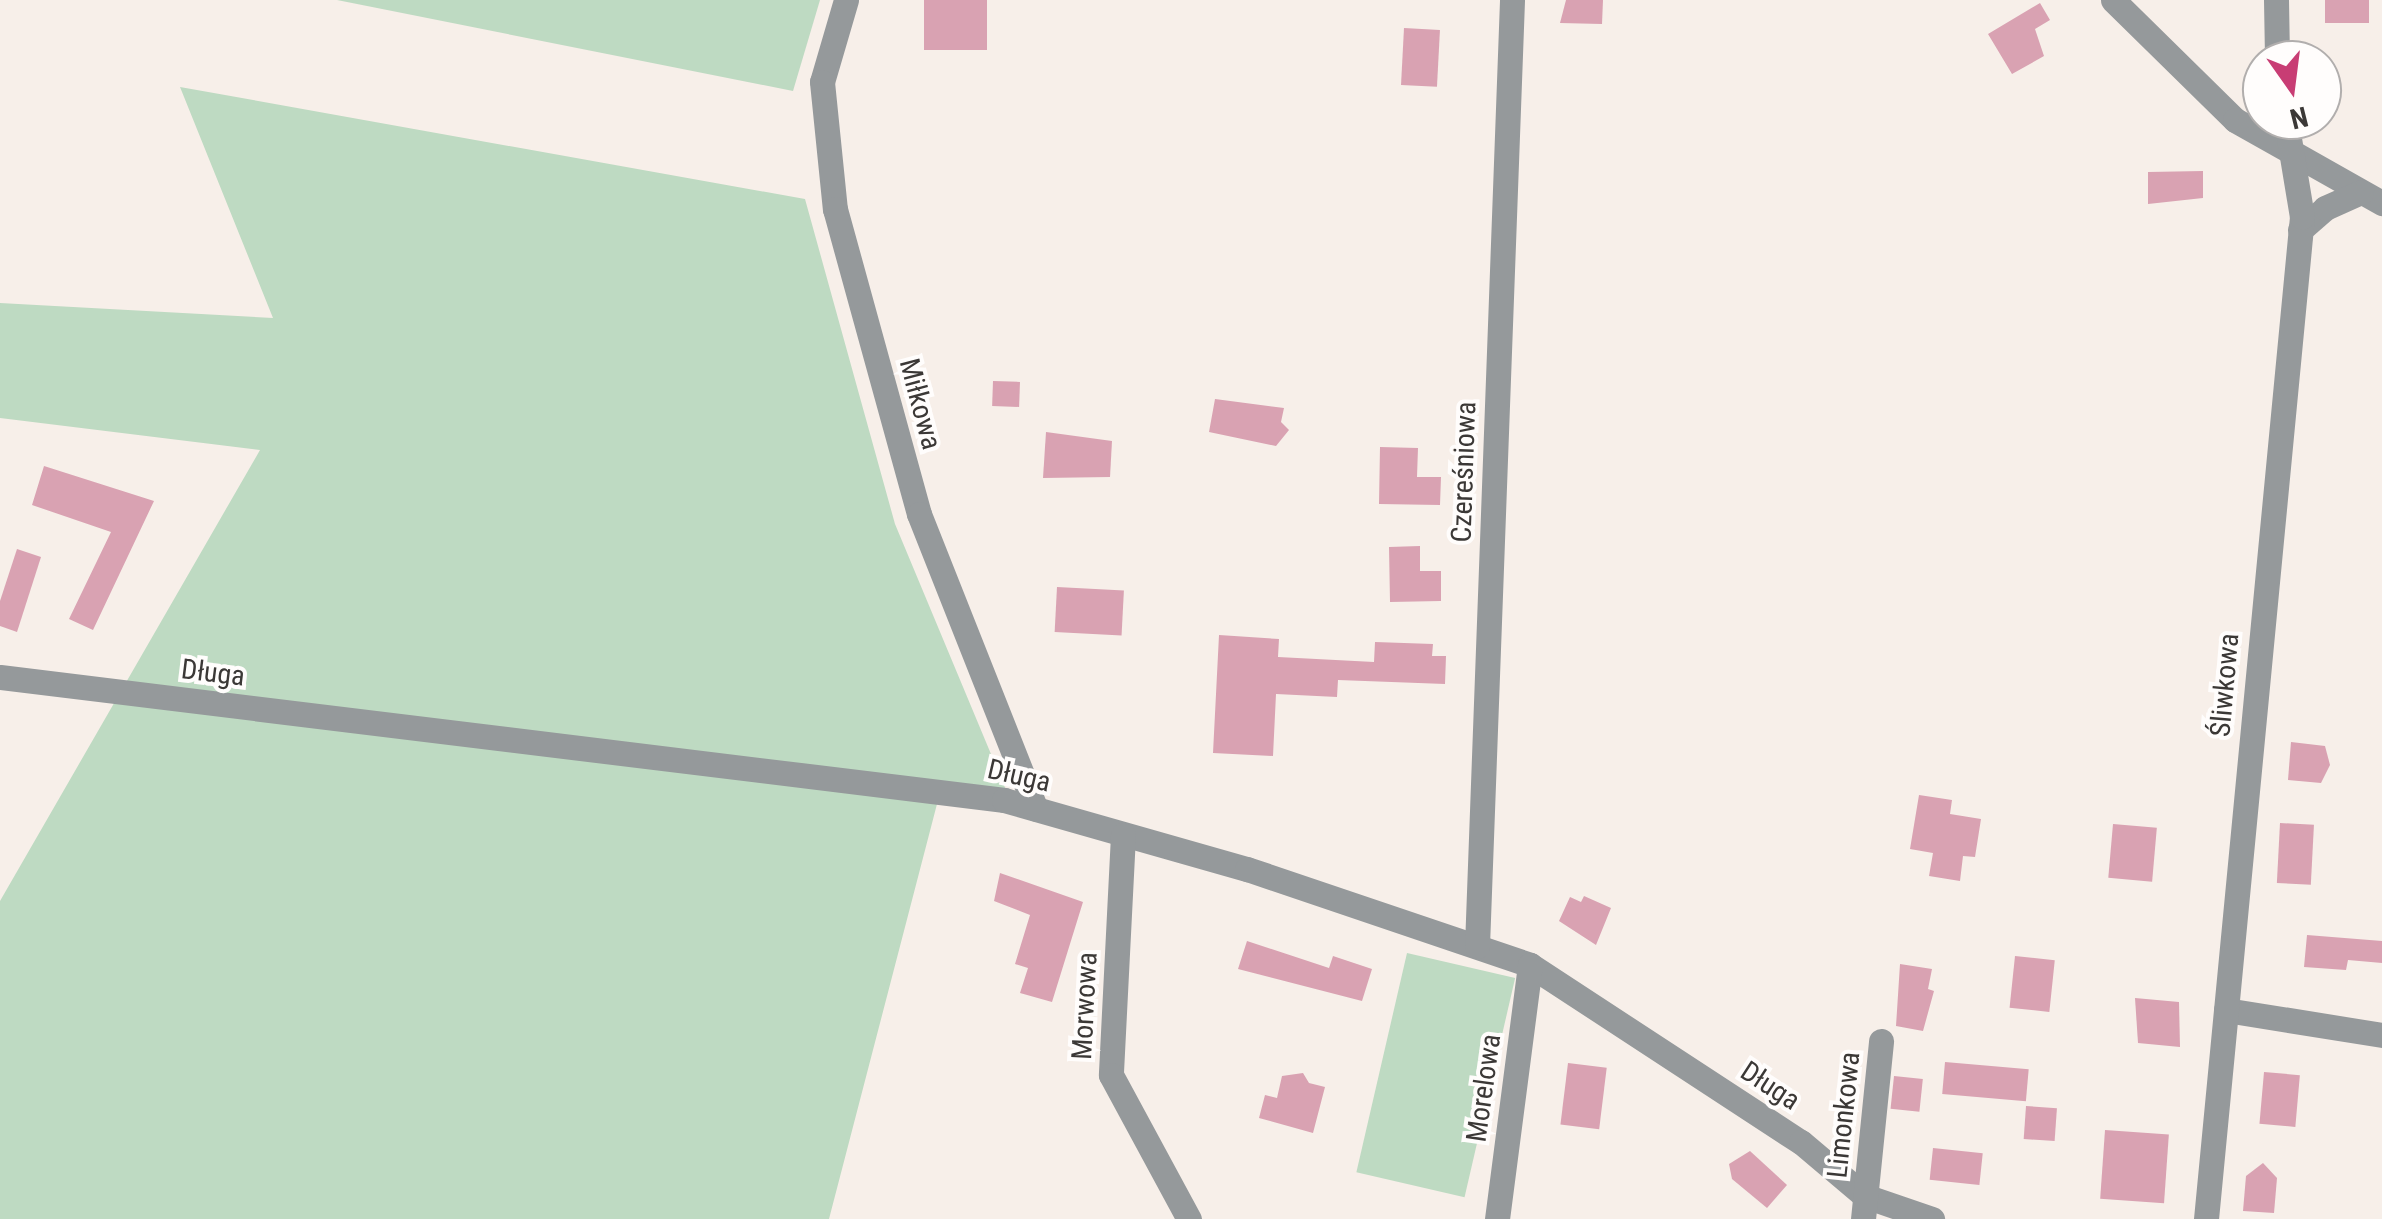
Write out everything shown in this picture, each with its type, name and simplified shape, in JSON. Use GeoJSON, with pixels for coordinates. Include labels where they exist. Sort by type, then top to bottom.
{"type":"FeatureCollection","features":[{"type":"Feature","properties":{"kind":"street","name":"Miłkowa"},"geometry":{"type":"LineString","coordinates":[[846,0],[822,82],[835,209],[919,514],[1036,809]]}},
{"type":"Feature","properties":{"kind":"street","name":"Czereśniowa"},"geometry":{"type":"LineString","coordinates":[[1476,946],[1512,0]]}},
{"type":"Feature","properties":{"kind":"street"},"geometry":{"type":"LineString","coordinates":[[2113,0],[2235,120],[2292,157],[2371,197]]}},
{"type":"Feature","properties":{"kind":"street"},"geometry":{"type":"LineString","coordinates":[[2276,0],[2277,40]]}},
{"type":"Feature","properties":{"kind":"street","name":"Śliwkowa"},"geometry":{"type":"LineString","coordinates":[[2206,1219],[2300,230],[2289,140]]}},
{"type":"Feature","properties":{"kind":"street"},"geometry":{"type":"LineString","coordinates":[[2300,230],[2326,208],[2371,197]]}},
{"type":"Feature","properties":{"kind":"street","name":"Długa"},"geometry":{"type":"LineString","coordinates":[[0,677],[959,794],[1036,809],[1246,868],[1530,964],[1801,1142],[1864,1207],[1932,1219]]}},
{"type":"Feature","properties":{"kind":"street","name":"Morwowa"},"geometry":{"type":"LineString","coordinates":[[1123,835],[1111,1074],[1189,1219]]}},
{"type":"Feature","properties":{"kind":"street","name":"Morelowa"},"geometry":{"type":"LineString","coordinates":[[1496,1219],[1530,964]]}},
{"type":"Feature","properties":{"kind":"street"},"geometry":{"type":"LineString","coordinates":[[2226,1010],[2382,1035]]}},
{"type":"Feature","properties":{"kind":"street","name":"Limonkowa"},"geometry":{"type":"LineString","coordinates":[[1864,1207],[1881,1041]]}},
{"type":"Feature","properties":{"kind":"green space"},"geometry":{"type":"Polygon","coordinates":[[[337,0],[820,0],[793,91],[337,0]]]}},
{"type":"Feature","properties":{"kind":"green space"},"geometry":{"type":"Polygon","coordinates":[[[180,87],[805,199],[895,524],[1006,790],[943,781],[829,1219],[0,1219],[0,901],[260,450],[0,418],[0,303],[273,318],[180,87]]]}},
{"type":"Feature","properties":{"kind":"green space"},"geometry":{"type":"Polygon","coordinates":[[[1407,953],[1515,978],[1465,1197],[1356,1172],[1407,953]]]}},
{"type":"Feature","properties":{"kind":"building"},"geometry":{"type":"Polygon","coordinates":[[[924,0],[987,0],[987,50],[924,50],[924,0]]]}},
{"type":"Feature","properties":{"kind":"building"},"geometry":{"type":"Polygon","coordinates":[[[1566,0],[1603,0],[1602,24],[1560,23],[1566,0]]]}},
{"type":"Feature","properties":{"kind":"building"},"geometry":{"type":"Polygon","coordinates":[[[2325,0],[2369,0],[2369,23],[2325,23],[2325,0]]]}},
{"type":"Feature","properties":{"kind":"building"},"geometry":{"type":"Polygon","coordinates":[[[2040,3],[2050,20],[2035,29],[2044,56],[2012,74],[1988,34],[2040,3]]]}},
{"type":"Feature","properties":{"kind":"building"},"geometry":{"type":"Polygon","coordinates":[[[1404,28],[1440,30],[1437,87],[1401,85],[1404,28]]]}},
{"type":"Feature","properties":{"kind":"building"},"geometry":{"type":"Polygon","coordinates":[[[2203,171],[2203,198],[2148,204],[2148,172],[2203,171]]]}},
{"type":"Feature","properties":{"kind":"building"},"geometry":{"type":"Polygon","coordinates":[[[993,381],[1020,382],[1019,407],[992,406],[993,381]]]}},
{"type":"Feature","properties":{"kind":"building"},"geometry":{"type":"Polygon","coordinates":[[[1215,399],[1284,408],[1281,422],[1289,430],[1276,446],[1209,432],[1215,399]]]}},
{"type":"Feature","properties":{"kind":"building"},"geometry":{"type":"Polygon","coordinates":[[[1046,432],[1112,441],[1110,477],[1043,478],[1046,432]]]}},
{"type":"Feature","properties":{"kind":"building"},"geometry":{"type":"Polygon","coordinates":[[[1380,447],[1418,448],[1417,477],[1441,477],[1440,505],[1379,504],[1380,447]]]}},
{"type":"Feature","properties":{"kind":"building"},"geometry":{"type":"Polygon","coordinates":[[[44,466],[154,501],[93,630],[69,619],[111,532],[32,505],[44,466]]]}},
{"type":"Feature","properties":{"kind":"building"},"geometry":{"type":"Polygon","coordinates":[[[1420,546],[1420,571],[1441,571],[1441,601],[1390,602],[1389,547],[1420,546]]]}},
{"type":"Feature","properties":{"kind":"building"},"geometry":{"type":"Polygon","coordinates":[[[17,549],[41,557],[17,632],[0,626],[0,601],[17,549]]]}},
{"type":"Feature","properties":{"kind":"building"},"geometry":{"type":"Polygon","coordinates":[[[1057,587],[1124,591],[1122,635],[1055,632],[1057,587]]]}},
{"type":"Feature","properties":{"kind":"building"},"geometry":{"type":"Polygon","coordinates":[[[1219,635],[1279,639],[1278,657],[1374,662],[1375,642],[1433,644],[1432,656],[1446,656],[1445,684],[1338,680],[1337,697],[1276,694],[1273,756],[1213,753],[1219,635]]]}},
{"type":"Feature","properties":{"kind":"building"},"geometry":{"type":"Polygon","coordinates":[[[2291,742],[2325,746],[2330,765],[2321,783],[2288,780],[2291,742]]]}},
{"type":"Feature","properties":{"kind":"building"},"geometry":{"type":"Polygon","coordinates":[[[1919,795],[1952,800],[1950,814],[1981,819],[1975,857],[1963,856],[1960,881],[1929,876],[1933,853],[1910,849],[1919,795]]]}},
{"type":"Feature","properties":{"kind":"building"},"geometry":{"type":"Polygon","coordinates":[[[2280,823],[2314,825],[2311,885],[2277,883],[2280,823]]]}},
{"type":"Feature","properties":{"kind":"building"},"geometry":{"type":"Polygon","coordinates":[[[2113,824],[2157,828],[2152,882],[2108,878],[2113,824]]]}},
{"type":"Feature","properties":{"kind":"building"},"geometry":{"type":"Polygon","coordinates":[[[1000,873],[1083,902],[1052,1002],[1020,993],[1028,968],[1015,964],[1030,915],[994,901],[1000,873]]]}},
{"type":"Feature","properties":{"kind":"building"},"geometry":{"type":"Polygon","coordinates":[[[1584,896],[1611,908],[1596,945],[1559,921],[1570,897],[1581,902],[1584,896]]]}},
{"type":"Feature","properties":{"kind":"building"},"geometry":{"type":"Polygon","coordinates":[[[2307,935],[2382,941],[2382,963],[2348,960],[2346,970],[2304,967],[2307,935]]]}},
{"type":"Feature","properties":{"kind":"building"},"geometry":{"type":"Polygon","coordinates":[[[1247,941],[1329,968],[1333,956],[1372,969],[1362,1001],[1238,969],[1247,941]]]}},
{"type":"Feature","properties":{"kind":"building"},"geometry":{"type":"Polygon","coordinates":[[[2015,956],[2055,960],[2049,1012],[2010,1008],[2015,956]]]}},
{"type":"Feature","properties":{"kind":"building"},"geometry":{"type":"Polygon","coordinates":[[[1900,964],[1932,969],[1928,989],[1934,991],[1923,1031],[1896,1026],[1900,964]]]}},
{"type":"Feature","properties":{"kind":"building"},"geometry":{"type":"Polygon","coordinates":[[[2135,998],[2179,1002],[2180,1047],[2138,1043],[2135,998]]]}},
{"type":"Feature","properties":{"kind":"building"},"geometry":{"type":"Polygon","coordinates":[[[1945,1062],[2029,1069],[2026,1101],[1942,1094],[1945,1062]]]}},
{"type":"Feature","properties":{"kind":"building"},"geometry":{"type":"Polygon","coordinates":[[[1568,1063],[1607,1068],[1599,1129],[1560,1125],[1568,1063]]]}},
{"type":"Feature","properties":{"kind":"building"},"geometry":{"type":"Polygon","coordinates":[[[2264,1072],[2300,1075],[2295,1127],[2259,1124],[2264,1072]]]}},
{"type":"Feature","properties":{"kind":"building"},"geometry":{"type":"Polygon","coordinates":[[[1303,1073],[1309,1083],[1325,1087],[1313,1133],[1259,1118],[1265,1095],[1277,1098],[1282,1076],[1303,1073]]]}},
{"type":"Feature","properties":{"kind":"building"},"geometry":{"type":"Polygon","coordinates":[[[1894,1076],[1923,1079],[1919,1112],[1891,1109],[1894,1076]]]}},
{"type":"Feature","properties":{"kind":"building"},"geometry":{"type":"Polygon","coordinates":[[[2026,1106],[2057,1108],[2055,1141],[2024,1139],[2026,1106]]]}},
{"type":"Feature","properties":{"kind":"building"},"geometry":{"type":"Polygon","coordinates":[[[2105,1130],[2169,1134],[2164,1203],[2100,1199],[2105,1130]]]}},
{"type":"Feature","properties":{"kind":"building"},"geometry":{"type":"Polygon","coordinates":[[[1933,1148],[1983,1153],[1979,1185],[1930,1180],[1933,1148]]]}},
{"type":"Feature","properties":{"kind":"building"},"geometry":{"type":"Polygon","coordinates":[[[1750,1151],[1787,1185],[1767,1208],[1732,1179],[1729,1164],[1750,1151]]]}},
{"type":"Feature","properties":{"kind":"building"},"geometry":{"type":"Polygon","coordinates":[[[2263,1163],[2277,1178],[2274,1213],[2243,1211],[2246,1176],[2263,1163]]]}}]}
